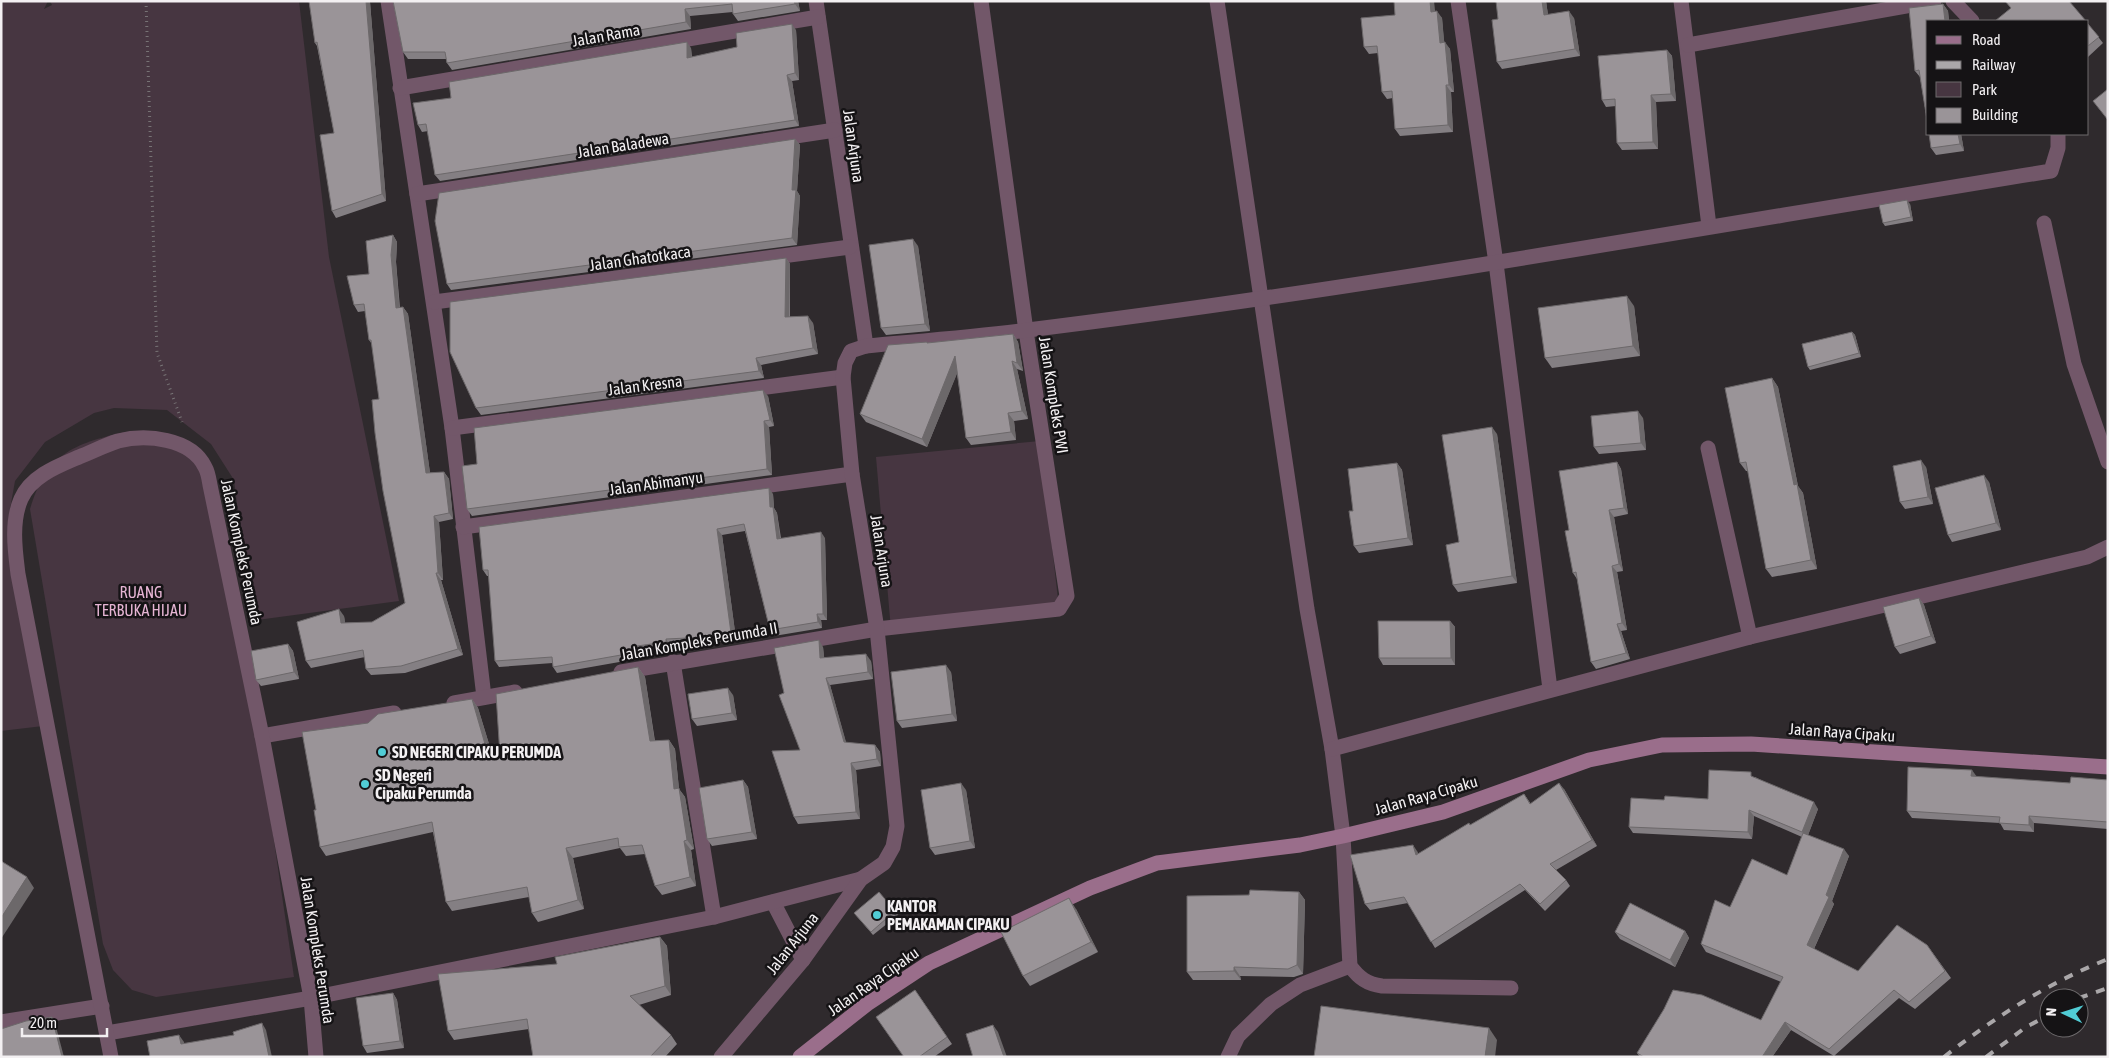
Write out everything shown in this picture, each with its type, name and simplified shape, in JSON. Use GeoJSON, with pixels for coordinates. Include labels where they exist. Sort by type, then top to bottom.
{"type":"FeatureCollection","features":[{"type":"Feature","properties":{"kind":"street"},"geometry":{"type":"LineString","coordinates":[[388,1],[452,428],[484,697]]}},
{"type":"Feature","properties":{"kind":"street","name":"Jalan Arjuna"},"geometry":{"type":"LineString","coordinates":[[721,1057],[803,960],[861,879],[884,863],[893,847],[897,826],[877,629],[852,474],[843,377],[845,363],[851,352],[866,346],[850,247],[816,1]]}},
{"type":"Feature","properties":{"kind":"street","name":"Jalan Kompleks PWI"},"geometry":{"type":"LineString","coordinates":[[877,629],[1059,609],[1068,596],[1026,331],[981,1]]}},
{"type":"Feature","properties":{"kind":"street"},"geometry":{"type":"LineString","coordinates":[[1217,1],[1307,609],[1332,749],[1343,836],[1350,966],[1363,980],[1372,985],[1512,988]]}},
{"type":"Feature","properties":{"kind":"street"},"geometry":{"type":"LineString","coordinates":[[1458,1],[1496,263],[1550,689]]}},
{"type":"Feature","properties":{"kind":"street"},"geometry":{"type":"LineString","coordinates":[[1681,1],[1688,45],[1709,226]]}},
{"type":"Feature","properties":{"kind":"street"},"geometry":{"type":"LineString","coordinates":[[1688,45],[1934,1]]}},
{"type":"Feature","properties":{"kind":"street"},"geometry":{"type":"LineString","coordinates":[[1953,1],[1971,20]]}},
{"type":"Feature","properties":{"kind":"street","name":"Jalan Rama"},"geometry":{"type":"LineString","coordinates":[[400,88],[818,17]]}},
{"type":"Feature","properties":{"kind":"street","name":"Jalan Baladewa"},"geometry":{"type":"LineString","coordinates":[[417,194],[835,130]]}},
{"type":"Feature","properties":{"kind":"street"},"geometry":{"type":"LineString","coordinates":[[866,346],[1026,331],[1496,263],[2051,170],[2058,148],[2058,135]]}},
{"type":"Feature","properties":{"kind":"street"},"geometry":{"type":"LineString","coordinates":[[2044,223],[2074,364],[2108,462]]}},
{"type":"Feature","properties":{"kind":"street","name":"Jalan Ghatotkaca"},"geometry":{"type":"LineString","coordinates":[[434,302],[850,247]]}},
{"type":"Feature","properties":{"kind":"street","name":"Jalan Kresna"},"geometry":{"type":"LineString","coordinates":[[452,428],[843,377]]}},
{"type":"Feature","properties":{"kind":"street"},"geometry":{"type":"LineString","coordinates":[[111,1057],[18,574],[15,546],[16,520],[21,498],[32,484],[46,473],[64,463],[118,441],[154,439],[176,443],[194,453]]}},
{"type":"Feature","properties":{"kind":"street"},"geometry":{"type":"LineString","coordinates":[[1708,448],[1750,637]]}},
{"type":"Feature","properties":{"kind":"street","name":"Jalan Kompleks Perumda"},"geometry":{"type":"LineString","coordinates":[[194,453],[205,466],[210,485],[262,736],[311,998],[316,1057]]}},
{"type":"Feature","properties":{"kind":"street","name":"Jalan Abimanyu"},"geometry":{"type":"LineString","coordinates":[[464,527],[852,474]]}},
{"type":"Feature","properties":{"kind":"street"},"geometry":{"type":"LineString","coordinates":[[1332,749],[1550,689],[1750,637],[2087,557],[2108,547]]}},
{"type":"Feature","properties":{"kind":"street","name":"Jalan Kompleks Perumda II"},"geometry":{"type":"LineString","coordinates":[[606,674],[877,629]]}},
{"type":"Feature","properties":{"kind":"street"},"geometry":{"type":"LineString","coordinates":[[673,662],[714,917]]}},
{"type":"Feature","properties":{"kind":"street"},"geometry":{"type":"LineString","coordinates":[[436,706],[531,688]]}},
{"type":"Feature","properties":{"kind":"street"},"geometry":{"type":"LineString","coordinates":[[262,736],[407,711]]}},
{"type":"Feature","properties":{"kind":"street","name":"Jalan Raya Cipaku"},"geometry":{"type":"LineString","coordinates":[[800,1057],[867,1004],[929,963],[1090,888],[1157,862],[1300,845],[1343,836],[1443,812],[1589,760],[1662,746],[1751,744],[2108,767]]}},
{"type":"Feature","properties":{"kind":"street"},"geometry":{"type":"LineString","coordinates":[[107,1033],[311,998],[714,917],[861,879]]}},
{"type":"Feature","properties":{"kind":"street"},"geometry":{"type":"LineString","coordinates":[[773,902],[803,960]]}},
{"type":"Feature","properties":{"kind":"street"},"geometry":{"type":"LineString","coordinates":[[1228,1057],[1238,1036],[1271,1004],[1300,986],[1350,966]]}},
{"type":"Feature","properties":{"kind":"street"},"geometry":{"type":"LineString","coordinates":[[1,1022],[102,1006]]}},
{"type":"Feature","properties":{"kind":"path"},"geometry":{"type":"LineString","coordinates":[[146,1],[157,353],[194,453]]}},
{"type":"Feature","properties":{"kind":"green space"},"geometry":{"type":"Polygon","coordinates":[[[1,1],[48,1],[44,9],[52,5],[50,1],[299,1],[329,257],[399,601],[257,620],[250,605],[234,480],[211,444],[167,410],[114,408],[94,413],[45,442],[15,481],[10,509],[43,726],[1,731],[1,1]]]}},
{"type":"Feature","properties":{"kind":"green space","name":"RUANG TERBUKA HIJAU"},"geometry":{"type":"Polygon","coordinates":[[[125,432],[176,444],[200,465],[257,726],[294,977],[156,997],[132,990],[113,970],[103,944],[30,509],[44,475],[64,454],[90,441],[125,432]]]}},
{"type":"Feature","properties":{"kind":"green space"},"geometry":{"type":"Polygon","coordinates":[[[1040,441],[1059,608],[891,630],[876,457],[1040,441]]]}},
{"type":"Feature","properties":{"kind":"building"},"geometry":{"type":"Polygon","coordinates":[[[309,1],[366,1],[382,194],[332,211],[320,135],[334,133],[317,42],[315,43],[309,1]]]}},
{"type":"Feature","properties":{"kind":"building"},"geometry":{"type":"Polygon","coordinates":[[[393,1],[794,1],[795,4],[733,14],[732,4],[685,9],[686,22],[447,63],[445,52],[403,52],[393,1]]]}},
{"type":"Feature","properties":{"kind":"building"},"geometry":{"type":"Polygon","coordinates":[[[1394,1],[1430,1],[1431,12],[1437,11],[1440,43],[1445,42],[1449,85],[1446,85],[1448,125],[1395,129],[1392,91],[1382,92],[1377,46],[1364,47],[1361,18],[1395,15],[1394,1]]]}},
{"type":"Feature","properties":{"kind":"building"},"geometry":{"type":"Polygon","coordinates":[[[1496,1],[1542,1],[1544,15],[1569,11],[1575,49],[1497,62],[1492,20],[1498,19],[1496,1]]]}},
{"type":"Feature","properties":{"kind":"building"},"geometry":{"type":"Polygon","coordinates":[[[2005,1],[2069,1],[2085,20],[1996,20],[2011,8],[2005,1]]]}},
{"type":"Feature","properties":{"kind":"building"},"geometry":{"type":"Polygon","coordinates":[[[1943,4],[1945,20],[1926,20],[1926,114],[1919,70],[1915,71],[1909,8],[1943,4]]]}},
{"type":"Feature","properties":{"kind":"building"},"geometry":{"type":"Polygon","coordinates":[[[792,24],[795,73],[787,75],[795,120],[435,175],[426,124],[418,125],[413,103],[451,98],[449,82],[687,42],[687,58],[737,47],[736,33],[792,24]]]}},
{"type":"Feature","properties":{"kind":"building"},"geometry":{"type":"Polygon","coordinates":[[[2089,25],[2099,37],[2089,45],[2089,25]]]}},
{"type":"Feature","properties":{"kind":"building"},"geometry":{"type":"Polygon","coordinates":[[[1667,50],[1671,94],[1651,95],[1653,142],[1617,143],[1615,99],[1602,100],[1598,56],[1667,50]]]}},
{"type":"Feature","properties":{"kind":"building"},"geometry":{"type":"Polygon","coordinates":[[[2108,89],[2108,120],[2093,101],[2108,89]]]}},
{"type":"Feature","properties":{"kind":"building"},"geometry":{"type":"Polygon","coordinates":[[[1929,135],[1958,135],[1960,144],[1931,148],[1929,135]]]}},
{"type":"Feature","properties":{"kind":"building"},"geometry":{"type":"Polygon","coordinates":[[[795,139],[792,190],[796,190],[792,238],[447,284],[435,221],[439,193],[795,139]]]}},
{"type":"Feature","properties":{"kind":"building"},"geometry":{"type":"Polygon","coordinates":[[[1907,200],[1911,217],[1883,223],[1879,205],[1907,200]]]}},
{"type":"Feature","properties":{"kind":"building"},"geometry":{"type":"Polygon","coordinates":[[[393,235],[391,255],[396,308],[403,307],[426,473],[444,472],[449,513],[434,516],[438,573],[436,573],[458,649],[401,666],[366,669],[363,650],[306,661],[297,622],[339,609],[341,623],[372,622],[405,603],[383,491],[375,433],[372,400],[379,399],[371,340],[369,340],[364,304],[354,305],[347,276],[369,274],[366,241],[393,235]]]}},
{"type":"Feature","properties":{"kind":"building"},"geometry":{"type":"Polygon","coordinates":[[[913,239],[925,324],[881,328],[869,245],[913,239]]]}},
{"type":"Feature","properties":{"kind":"building"},"geometry":{"type":"Polygon","coordinates":[[[786,258],[785,317],[808,316],[813,348],[756,358],[759,371],[476,408],[450,352],[450,302],[786,258]]]}},
{"type":"Feature","properties":{"kind":"building"},"geometry":{"type":"Polygon","coordinates":[[[1627,296],[1633,346],[1545,358],[1538,308],[1627,296]]]}},
{"type":"Feature","properties":{"kind":"building"},"geometry":{"type":"Polygon","coordinates":[[[1852,332],[1859,353],[1808,367],[1802,344],[1852,332]]]}},
{"type":"Feature","properties":{"kind":"building"},"geometry":{"type":"Polygon","coordinates":[[[1013,334],[1017,363],[1012,361],[1022,411],[1008,413],[1011,432],[966,438],[955,356],[922,439],[860,414],[888,345],[1013,334]]]}},
{"type":"Feature","properties":{"kind":"building"},"geometry":{"type":"Polygon","coordinates":[[[1772,378],[1794,485],[1797,484],[1811,560],[1766,569],[1746,462],[1740,463],[1725,388],[1772,378]]]}},
{"type":"Feature","properties":{"kind":"building"},"geometry":{"type":"Polygon","coordinates":[[[763,390],[770,420],[764,421],[767,469],[467,509],[462,466],[477,464],[474,428],[763,390]]]}},
{"type":"Feature","properties":{"kind":"building"},"geometry":{"type":"Polygon","coordinates":[[[1638,411],[1641,443],[1594,447],[1591,416],[1638,411]]]}},
{"type":"Feature","properties":{"kind":"building"},"geometry":{"type":"Polygon","coordinates":[[[1492,427],[1512,576],[1453,585],[1446,545],[1459,542],[1442,435],[1492,427]]]}},
{"type":"Feature","properties":{"kind":"building"},"geometry":{"type":"Polygon","coordinates":[[[1921,460],[1928,497],[1900,502],[1893,466],[1921,460]]]}},
{"type":"Feature","properties":{"kind":"building"},"geometry":{"type":"Polygon","coordinates":[[[1617,462],[1624,508],[1609,510],[1619,564],[1612,566],[1622,623],[1617,624],[1626,653],[1591,662],[1576,572],[1573,573],[1565,531],[1569,530],[1559,471],[1617,462]]]}},
{"type":"Feature","properties":{"kind":"building"},"geometry":{"type":"Polygon","coordinates":[[[1397,463],[1408,538],[1354,546],[1349,511],[1353,511],[1348,469],[1397,463]]]}},
{"type":"Feature","properties":{"kind":"building"},"geometry":{"type":"Polygon","coordinates":[[[1984,475],[1996,523],[1948,535],[1935,488],[1984,475]]]}},
{"type":"Feature","properties":{"kind":"building"},"geometry":{"type":"Polygon","coordinates":[[[769,488],[770,507],[773,507],[777,539],[821,532],[823,614],[817,614],[818,622],[770,630],[744,524],[717,529],[731,633],[708,637],[666,639],[666,642],[637,646],[638,652],[553,667],[552,657],[495,661],[488,570],[483,570],[479,527],[769,488]]]}},
{"type":"Feature","properties":{"kind":"building"},"geometry":{"type":"Polygon","coordinates":[[[1919,598],[1931,636],[1895,647],[1883,607],[1919,598]]]}},
{"type":"Feature","properties":{"kind":"building"},"geometry":{"type":"Polygon","coordinates":[[[1378,621],[1450,621],[1451,658],[1379,658],[1378,621]]]}},
{"type":"Feature","properties":{"kind":"building"},"geometry":{"type":"Polygon","coordinates":[[[819,640],[820,658],[866,654],[868,672],[826,678],[844,742],[875,745],[877,759],[851,763],[856,812],[794,817],[772,751],[800,750],[779,695],[784,693],[774,648],[819,640]]]}},
{"type":"Feature","properties":{"kind":"building"},"geometry":{"type":"Polygon","coordinates":[[[288,644],[294,672],[256,680],[251,651],[288,644]]]}},
{"type":"Feature","properties":{"kind":"building"},"geometry":{"type":"Polygon","coordinates":[[[946,665],[952,714],[897,721],[891,672],[946,665]]]}},
{"type":"Feature","properties":{"kind":"building"},"geometry":{"type":"Polygon","coordinates":[[[638,667],[650,741],[669,740],[674,789],[679,788],[687,840],[684,841],[690,877],[655,886],[642,845],[619,847],[618,838],[566,848],[578,900],[532,913],[527,887],[446,902],[432,822],[320,847],[314,810],[316,810],[302,732],[368,723],[378,714],[472,699],[489,758],[500,756],[496,694],[638,667]]]}},
{"type":"Feature","properties":{"kind":"building"},"geometry":{"type":"Polygon","coordinates":[[[728,688],[732,713],[692,719],[688,694],[728,688]]]}},
{"type":"Feature","properties":{"kind":"building"},"geometry":{"type":"Polygon","coordinates":[[[1908,767],[1972,770],[1971,776],[2070,783],[2071,777],[2108,780],[2108,822],[2029,816],[2029,825],[1999,823],[2000,817],[1907,811],[1908,767]]]}},
{"type":"Feature","properties":{"kind":"building"},"geometry":{"type":"Polygon","coordinates":[[[1709,770],[1751,772],[1751,776],[1814,802],[1802,832],[1749,810],[1748,832],[1629,827],[1631,798],[1664,800],[1665,796],[1708,799],[1709,770]]]}},
{"type":"Feature","properties":{"kind":"building"},"geometry":{"type":"Polygon","coordinates":[[[743,780],[752,832],[707,839],[699,788],[743,780]]]}},
{"type":"Feature","properties":{"kind":"building"},"geometry":{"type":"Polygon","coordinates":[[[961,783],[970,841],[930,848],[921,790],[961,783]]]}},
{"type":"Feature","properties":{"kind":"building"},"geometry":{"type":"Polygon","coordinates":[[[1559,783],[1592,840],[1550,864],[1566,880],[1540,904],[1520,884],[1431,942],[1404,897],[1365,904],[1350,855],[1413,845],[1416,855],[1469,823],[1470,825],[1524,794],[1530,804],[1559,783]]]}},
{"type":"Feature","properties":{"kind":"building"},"geometry":{"type":"Polygon","coordinates":[[[1803,833],[1844,849],[1826,895],[1829,897],[1807,945],[1858,971],[1897,925],[1927,945],[1945,971],[1909,1002],[1894,990],[1829,1049],[1785,1022],[1762,1057],[1644,1057],[1637,1053],[1664,1009],[1673,990],[1702,995],[1761,1020],[1783,977],[1701,944],[1715,900],[1730,907],[1752,859],[1787,875],[1803,833]]]}},
{"type":"Feature","properties":{"kind":"building"},"geometry":{"type":"Polygon","coordinates":[[[1,861],[27,877],[1,918],[1,861]]]}},
{"type":"Feature","properties":{"kind":"building"},"geometry":{"type":"Polygon","coordinates":[[[1250,890],[1299,892],[1297,965],[1288,969],[1234,967],[1234,971],[1187,972],[1187,896],[1249,895],[1250,890]]]}},
{"type":"Feature","properties":{"kind":"building","name":"KANTOR PEMAKAMAN CIPAKU"},"geometry":{"type":"Polygon","coordinates":[[[879,892],[895,911],[871,932],[854,913],[879,892]]]}},
{"type":"Feature","properties":{"kind":"building"},"geometry":{"type":"Polygon","coordinates":[[[1069,898],[1091,942],[1023,976],[1001,932],[1069,898]]]}},
{"type":"Feature","properties":{"kind":"building"},"geometry":{"type":"Polygon","coordinates":[[[1630,903],[1685,931],[1670,960],[1615,932],[1630,903]]]}},
{"type":"Feature","properties":{"kind":"building"},"geometry":{"type":"Polygon","coordinates":[[[660,937],[665,986],[630,996],[671,1035],[650,1057],[533,1057],[527,1019],[448,1031],[438,974],[557,964],[555,957],[660,937]]]}},
{"type":"Feature","properties":{"kind":"building"},"geometry":{"type":"Polygon","coordinates":[[[915,990],[947,1037],[919,1057],[904,1057],[876,1017],[915,990]]]}},
{"type":"Feature","properties":{"kind":"building"},"geometry":{"type":"Polygon","coordinates":[[[393,993],[400,1041],[363,1046],[356,998],[393,993]]]}},
{"type":"Feature","properties":{"kind":"building"},"geometry":{"type":"Polygon","coordinates":[[[1321,1006],[1489,1028],[1485,1057],[1314,1057],[1321,1006]]]}},
{"type":"Feature","properties":{"kind":"building"},"geometry":{"type":"Polygon","coordinates":[[[52,1017],[62,1057],[1,1057],[1,1029],[26,1021],[52,1017]]]}},
{"type":"Feature","properties":{"kind":"building"},"geometry":{"type":"Polygon","coordinates":[[[262,1023],[269,1057],[150,1057],[147,1041],[179,1035],[181,1044],[234,1035],[233,1032],[262,1023]]]}},
{"type":"Feature","properties":{"kind":"building"},"geometry":{"type":"Polygon","coordinates":[[[993,1025],[1004,1057],[973,1057],[966,1034],[993,1025]]]}},
{"type":"Feature","properties":{"kind":"railway"},"geometry":{"type":"LineString","coordinates":[[1944,1057],[2002,1015],[2043,990],[2108,959]]}},
{"type":"Feature","properties":{"kind":"railway"},"geometry":{"type":"LineString","coordinates":[[2089,995],[2108,988]]}},
{"type":"Feature","properties":{"kind":"railway"},"geometry":{"type":"LineString","coordinates":[[1986,1057],[2026,1027],[2039,1020]]}},
{"type":"Feature","properties":{"kind":"place","name":"SD NEGERI CIPAKU PERUMDA"},"geometry":{"type":"Point","coordinates":[382,752]}},
{"type":"Feature","properties":{"kind":"place","name":"SD Negeri Cipaku Perumda"},"geometry":{"type":"Point","coordinates":[365,784]}},
{"type":"Feature","properties":{"kind":"place","name":"KANTOR PEMAKAMAN CIPAKU"},"geometry":{"type":"Point","coordinates":[877,915]}}]}
